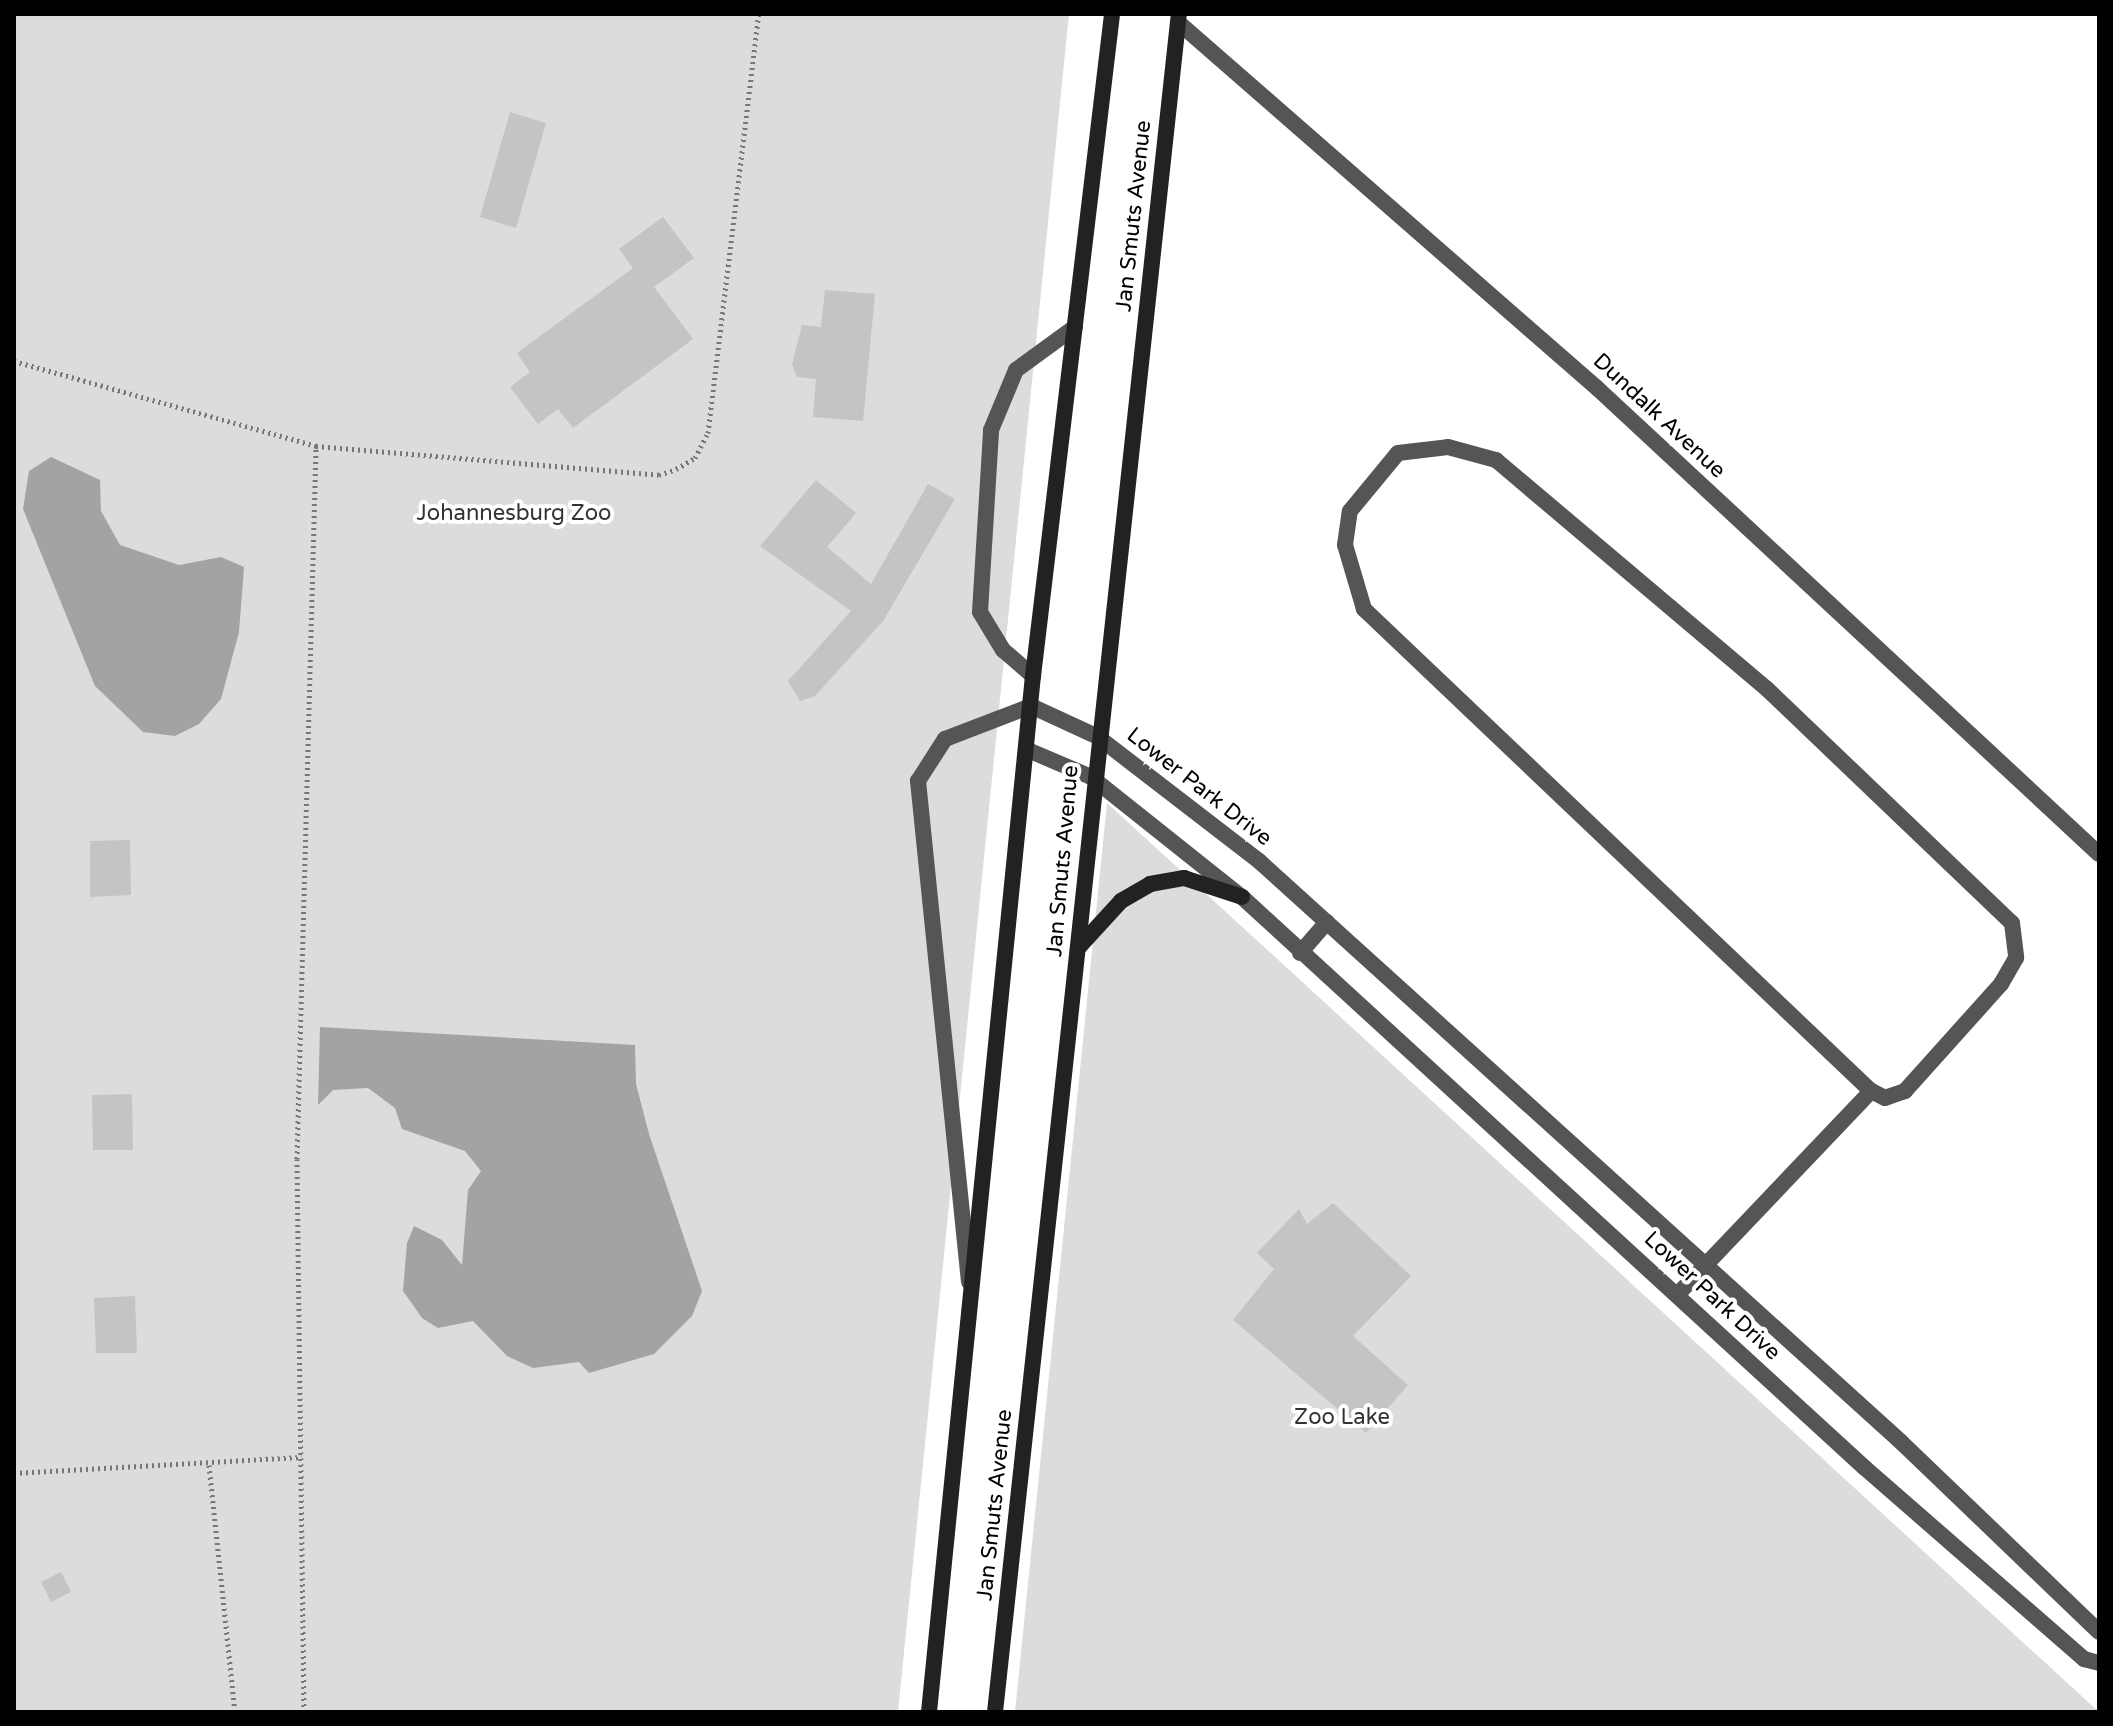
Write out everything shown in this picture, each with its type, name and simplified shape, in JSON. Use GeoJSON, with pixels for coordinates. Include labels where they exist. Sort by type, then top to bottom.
{"type":"FeatureCollection","features":[{"type":"Feature","properties":{"kind":"main road","name":"Jan Smuts Avenue"},"geometry":{"type":"LineString","coordinates":[[929,1712],[1028,750],[1033,676],[1112,14]]}},
{"type":"Feature","properties":{"kind":"main road","name":"Jan Smuts Avenue"},"geometry":{"type":"LineString","coordinates":[[995,1712],[1078,948],[1091,777],[1179,18]]}},
{"type":"Feature","properties":{"kind":"main road"},"geometry":{"type":"LineString","coordinates":[[1078,948],[1121,901],[1150,884],[1184,878],[1242,897]]}},
{"type":"Feature","properties":{"kind":"street","name":"Dundalk Avenue"},"geometry":{"type":"LineString","coordinates":[[1179,18],[1597,388],[2099,854]]}},
{"type":"Feature","properties":{"kind":"street"},"geometry":{"type":"LineString","coordinates":[[1033,676],[1003,650],[980,612],[991,430],[1016,370],[1075,327]]}},
{"type":"Feature","properties":{"kind":"street"},"geometry":{"type":"LineString","coordinates":[[1448,447],[1496,460],[1767,689],[2012,923],[2016,958],[2001,984],[1905,1091],[1885,1098],[1871,1091],[1364,609],[1346,527],[1361,493],[1398,453],[1448,447]]}},
{"type":"Feature","properties":{"kind":"street"},"geometry":{"type":"LineString","coordinates":[[970,1295],[918,781],[945,739],[1031,706]]}},
{"type":"Feature","properties":{"kind":"street","name":"Lower Park Drive"},"geometry":{"type":"LineString","coordinates":[[1031,706],[1098,737],[1327,922],[2099,1632]]}},
{"type":"Feature","properties":{"kind":"street","name":"Lower Park Drive"},"geometry":{"type":"LineString","coordinates":[[1028,750],[1091,777],[1242,897],[1677,1295],[2061,1639],[2099,1663]]}},
{"type":"Feature","properties":{"kind":"street"},"geometry":{"type":"LineString","coordinates":[[1300,953],[1327,922]]}},
{"type":"Feature","properties":{"kind":"street"},"geometry":{"type":"LineString","coordinates":[[1677,1295],[1871,1091]]}},
{"type":"Feature","properties":{"kind":"path"},"geometry":{"type":"LineString","coordinates":[[14,361],[316,446],[659,475],[695,458],[708,433],[759,14]]}},
{"type":"Feature","properties":{"kind":"path"},"geometry":{"type":"LineString","coordinates":[[304,1712],[297,1159],[316,446]]}},
{"type":"Feature","properties":{"kind":"path"},"geometry":{"type":"LineString","coordinates":[[14,1473],[209,1465],[302,1457]]}},
{"type":"Feature","properties":{"kind":"path"},"geometry":{"type":"LineString","coordinates":[[209,1465],[235,1712]]}},
{"type":"Feature","properties":{"kind":"green space","name":"Johannesburg Zoo"},"geometry":{"type":"Polygon","coordinates":[[[14,14],[1069,14],[898,1712],[14,1712],[14,14]]]}},
{"type":"Feature","properties":{"kind":"green space","name":"Zoo Lake"},"geometry":{"type":"Polygon","coordinates":[[[1107,803],[2099,1712],[1015,1712],[1107,803]]]}},
{"type":"Feature","properties":{"kind":"shaded area"},"geometry":{"type":"Polygon","coordinates":[[[51,457],[100,480],[101,511],[120,545],[179,565],[221,557],[244,567],[239,632],[221,699],[199,724],[175,736],[143,732],[95,686],[23,509],[29,471],[51,457]]]}},
{"type":"Feature","properties":{"kind":"shaded area"},"geometry":{"type":"Polygon","coordinates":[[[320,1027],[635,1045],[636,1084],[649,1134],[702,1291],[692,1316],[654,1354],[589,1373],[579,1362],[533,1368],[507,1356],[473,1321],[438,1328],[422,1318],[403,1291],[407,1243],[414,1226],[442,1240],[462,1265],[468,1190],[481,1171],[465,1151],[402,1129],[395,1108],[368,1088],[333,1090],[318,1105],[320,1027]]]}},
{"type":"Feature","properties":{"kind":"building"},"geometry":{"type":"Polygon","coordinates":[[[510,112],[546,123],[516,228],[480,217],[510,112]]]}},
{"type":"Feature","properties":{"kind":"building"},"geometry":{"type":"Polygon","coordinates":[[[663,217],[694,258],[654,287],[693,339],[573,428],[558,409],[538,424],[510,387],[530,372],[517,353],[633,268],[619,249],[663,217]]]}},
{"type":"Feature","properties":{"kind":"building"},"geometry":{"type":"Polygon","coordinates":[[[825,290],[875,294],[863,421],[813,417],[816,379],[797,377],[792,364],[802,325],[821,327],[825,290]]]}},
{"type":"Feature","properties":{"kind":"building"},"geometry":{"type":"Polygon","coordinates":[[[816,480],[856,513],[827,547],[871,584],[928,484],[955,499],[883,621],[815,696],[800,701],[788,681],[851,611],[760,546],[816,480]]]}},
{"type":"Feature","properties":{"kind":"building"},"geometry":{"type":"Polygon","coordinates":[[[130,840],[131,895],[90,897],[90,841],[130,840]]]}},
{"type":"Feature","properties":{"kind":"building"},"geometry":{"type":"Polygon","coordinates":[[[132,1094],[133,1150],[93,1150],[92,1095],[132,1094]]]}},
{"type":"Feature","properties":{"kind":"building"},"geometry":{"type":"Polygon","coordinates":[[[1333,1203],[1411,1276],[1353,1336],[1408,1385],[1366,1433],[1233,1320],[1274,1269],[1257,1253],[1299,1209],[1307,1224],[1333,1203]]]}},
{"type":"Feature","properties":{"kind":"building"},"geometry":{"type":"Polygon","coordinates":[[[135,1296],[137,1353],[96,1353],[94,1298],[135,1296]]]}},
{"type":"Feature","properties":{"kind":"building"},"geometry":{"type":"Polygon","coordinates":[[[61,1572],[71,1592],[51,1602],[41,1582],[61,1572]]]}}]}
